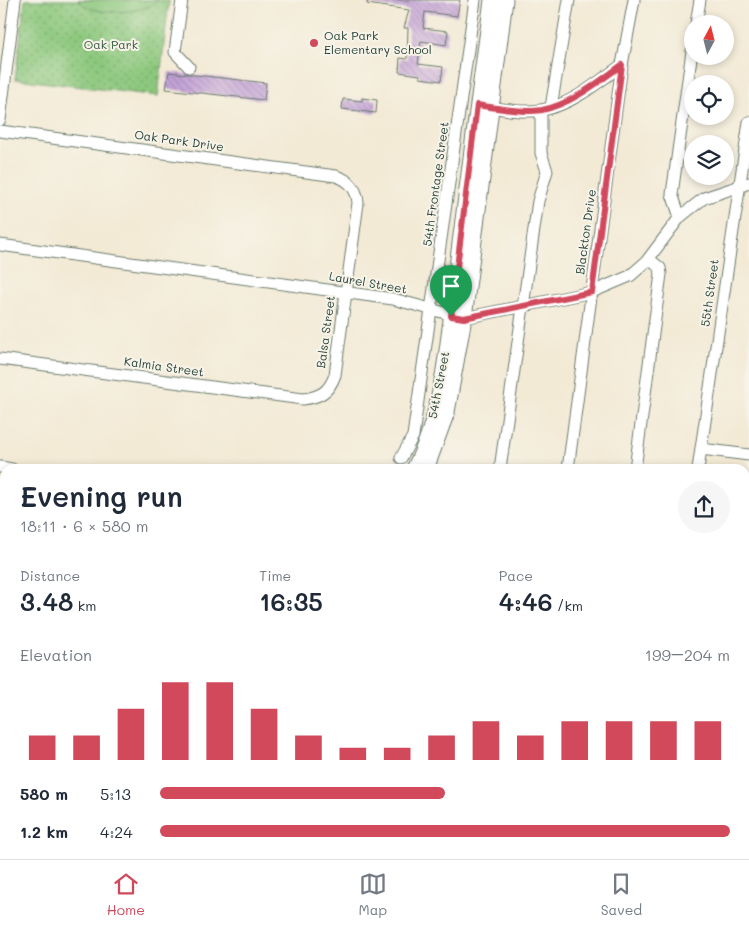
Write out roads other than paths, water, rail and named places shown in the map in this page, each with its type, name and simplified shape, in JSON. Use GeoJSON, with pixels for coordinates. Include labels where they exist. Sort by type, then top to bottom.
{"type":"FeatureCollection","features":[{"type":"Feature","properties":{"kind":"main road","name":"54th Street"},"geometry":{"type":"LineString","coordinates":[[428,464],[447,412],[484,106],[492,0]]}},
{"type":"Feature","properties":{"kind":"main road","name":"54th Street"},"geometry":{"type":"LineString","coordinates":[[484,106],[504,0]]}},
{"type":"Feature","properties":{"kind":"main road","name":"54th Street"},"geometry":{"type":"LineString","coordinates":[[416,464],[422,453],[436,408],[458,317]]}},
{"type":"Feature","properties":{"kind":"street"},"geometry":{"type":"LineString","coordinates":[[0,120],[15,0]]}},
{"type":"Feature","properties":{"kind":"street"},"geometry":{"type":"LineString","coordinates":[[182,0],[175,52],[189,67]]}},
{"type":"Feature","properties":{"kind":"street","name":"54th Frontage Street"},"geometry":{"type":"LineString","coordinates":[[401,458],[413,436],[475,0]]}},
{"type":"Feature","properties":{"kind":"street"},"geometry":{"type":"LineString","coordinates":[[501,464],[538,201],[547,171],[542,153],[546,109],[568,0]]}},
{"type":"Feature","properties":{"kind":"street","name":"Blackton Drive"},"geometry":{"type":"LineString","coordinates":[[569,464],[622,65],[634,0]]}},
{"type":"Feature","properties":{"kind":"street"},"geometry":{"type":"LineString","coordinates":[[698,15],[700,0]]}},
{"type":"Feature","properties":{"kind":"street"},"geometry":{"type":"LineString","coordinates":[[484,106],[546,109],[581,94],[622,65]]}},
{"type":"Feature","properties":{"kind":"street"},"geometry":{"type":"LineString","coordinates":[[680,217],[672,194],[690,65]]}},
{"type":"Feature","properties":{"kind":"street","name":"55th Street"},"geometry":{"type":"LineString","coordinates":[[699,464],[744,184],[749,122]]}},
{"type":"Feature","properties":{"kind":"street","name":"Oak Park Drive"},"geometry":{"type":"LineString","coordinates":[[0,131],[328,175],[342,178],[351,185]]}},
{"type":"Feature","properties":{"kind":"street","name":"Laurel Street"},"geometry":{"type":"LineString","coordinates":[[0,245],[346,291],[393,299],[458,317],[524,307],[592,292],[630,276],[648,259],[680,217],[704,198],[744,184]]}},
{"type":"Feature","properties":{"kind":"street","name":"Balsa Street"},"geometry":{"type":"LineString","coordinates":[[324,393],[335,375],[358,204],[356,194],[351,185]]}},
{"type":"Feature","properties":{"kind":"street"},"geometry":{"type":"LineString","coordinates":[[636,464],[661,274],[660,268],[648,259]]}},
{"type":"Feature","properties":{"kind":"street","name":"Kalmia Street"},"geometry":{"type":"LineString","coordinates":[[0,359],[303,399],[324,393]]}},
{"type":"Feature","properties":{"kind":"street"},"geometry":{"type":"LineString","coordinates":[[702,449],[749,455]]}},
{"type":"Feature","properties":{"kind":"place","name":"Oak Park Elementary School"},"geometry":{"type":"Point","coordinates":[314,43]}},
{"type":"Feature","properties":{"kind":"park label","name":"Oak Park"},"geometry":{"type":"Point","coordinates":[111,45]}}]}
